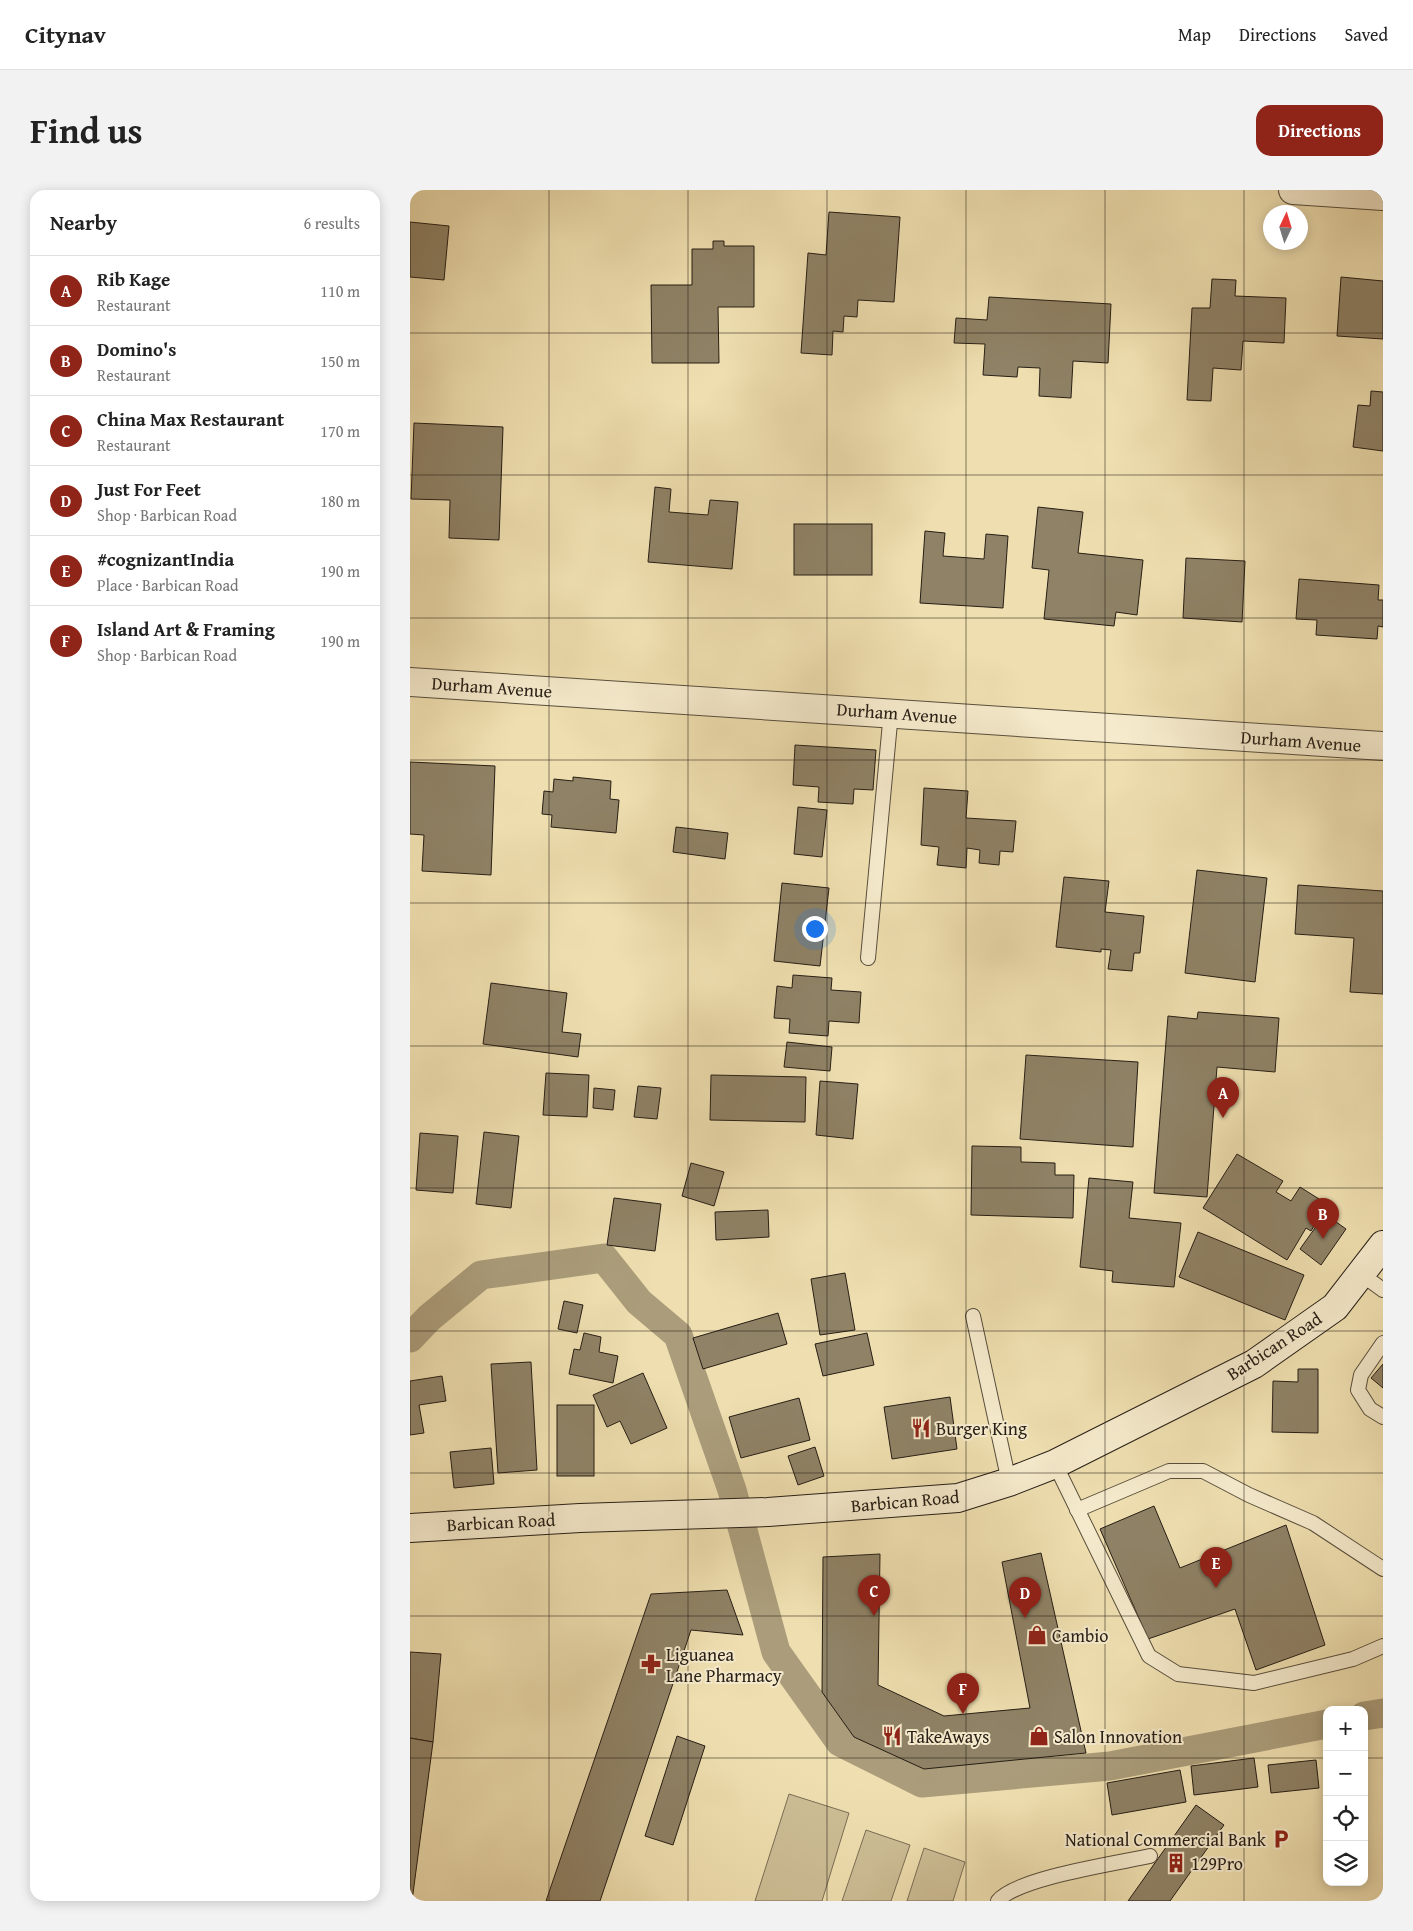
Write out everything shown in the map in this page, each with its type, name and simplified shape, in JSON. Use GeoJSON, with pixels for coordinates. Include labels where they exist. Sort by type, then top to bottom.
{"type":"FeatureCollection","features":[{"type":"Feature","properties":{"kind":"main road"},"geometry":{"type":"LineString","coordinates":[[1292,190],[1383,196]]}},
{"type":"Feature","properties":{"kind":"main road","name":"Durham Avenue"},"geometry":{"type":"LineString","coordinates":[[410,682],[891,712],[1383,746]]}},
{"type":"Feature","properties":{"kind":"main road","name":"Barbican Road"},"geometry":{"type":"LineString","coordinates":[[410,1528],[580,1518],[768,1512],[958,1498],[1009,1482],[1054,1464],[1254,1364],[1335,1307],[1383,1245]]}},
{"type":"Feature","properties":{"kind":"lane"},"geometry":{"type":"LineString","coordinates":[[868,958],[891,712]]}},
{"type":"Feature","properties":{"kind":"lane"},"geometry":{"type":"LineString","coordinates":[[1361,1274],[1383,1290]]}},
{"type":"Feature","properties":{"kind":"lane"},"geometry":{"type":"LineString","coordinates":[[973,1316],[1009,1482]]}},
{"type":"Feature","properties":{"kind":"lane"},"geometry":{"type":"LineString","coordinates":[[1383,1343],[1361,1375],[1358,1390],[1370,1409],[1383,1417]]}},
{"type":"Feature","properties":{"kind":"lane"},"geometry":{"type":"LineString","coordinates":[[1054,1464],[1148,1656],[1178,1674],[1254,1684],[1353,1659],[1383,1646]]}},
{"type":"Feature","properties":{"kind":"lane"},"geometry":{"type":"LineString","coordinates":[[1077,1510],[1169,1471],[1202,1471],[1249,1495],[1313,1523],[1383,1569]]}},
{"type":"Feature","properties":{"kind":"lane"},"geometry":{"type":"LineString","coordinates":[[998,1901],[1001,1897],[1025,1884],[1150,1856]]}},
{"type":"Feature","properties":{"kind":"shaded area"},"geometry":{"type":"Polygon","coordinates":[[[789,1794],[849,1813],[822,1901],[755,1901],[789,1794]]]}},
{"type":"Feature","properties":{"kind":"shaded area"},"geometry":{"type":"Polygon","coordinates":[[[866,1830],[910,1845],[891,1901],[842,1901],[866,1830]]]}},
{"type":"Feature","properties":{"kind":"shaded area"},"geometry":{"type":"Polygon","coordinates":[[[924,1848],[965,1862],[953,1901],[907,1901],[924,1848]]]}},
{"type":"Feature","properties":{"kind":"building"},"geometry":{"type":"Polygon","coordinates":[[[829,212],[900,217],[894,302],[858,300],[857,317],[844,316],[843,332],[833,331],[832,355],[801,353],[808,253],[826,255],[829,212]]]}},
{"type":"Feature","properties":{"kind":"building"},"geometry":{"type":"Polygon","coordinates":[[[410,222],[449,226],[444,280],[410,277],[410,222]]]}},
{"type":"Feature","properties":{"kind":"building"},"geometry":{"type":"Polygon","coordinates":[[[713,241],[724,241],[724,246],[754,246],[754,307],[718,307],[719,363],[652,363],[651,285],[692,285],[692,249],[713,249],[713,241]]]}},
{"type":"Feature","properties":{"kind":"building"},"geometry":{"type":"Polygon","coordinates":[[[1341,277],[1383,281],[1383,339],[1337,336],[1341,277]]]}},
{"type":"Feature","properties":{"kind":"building"},"geometry":{"type":"Polygon","coordinates":[[[1212,279],[1236,280],[1235,296],[1286,298],[1284,343],[1243,341],[1241,370],[1213,368],[1211,401],[1187,400],[1192,308],[1210,308],[1212,279]]]}},
{"type":"Feature","properties":{"kind":"building"},"geometry":{"type":"Polygon","coordinates":[[[989,297],[1111,304],[1108,363],[1073,361],[1071,398],[1039,396],[1040,368],[1018,367],[1017,377],[983,375],[985,344],[954,343],[956,318],[987,320],[989,297]]]}},
{"type":"Feature","properties":{"kind":"building"},"geometry":{"type":"Polygon","coordinates":[[[1371,391],[1383,392],[1383,451],[1353,447],[1358,405],[1370,406],[1371,391]]]}},
{"type":"Feature","properties":{"kind":"building"},"geometry":{"type":"Polygon","coordinates":[[[414,423],[503,427],[499,540],[449,538],[450,500],[411,499],[414,423]]]}},
{"type":"Feature","properties":{"kind":"building"},"geometry":{"type":"Polygon","coordinates":[[[655,487],[671,489],[669,512],[708,515],[710,500],[738,502],[732,569],[648,562],[655,487]]]}},
{"type":"Feature","properties":{"kind":"building"},"geometry":{"type":"Polygon","coordinates":[[[1038,507],[1083,512],[1078,553],[1143,560],[1137,615],[1116,612],[1114,626],[1044,619],[1049,570],[1032,568],[1038,507]]]}},
{"type":"Feature","properties":{"kind":"building"},"geometry":{"type":"Polygon","coordinates":[[[794,524],[872,524],[872,575],[794,575],[794,524]]]}},
{"type":"Feature","properties":{"kind":"building"},"geometry":{"type":"Polygon","coordinates":[[[925,531],[945,533],[943,556],[984,559],[986,534],[1008,536],[1003,608],[920,603],[925,531]]]}},
{"type":"Feature","properties":{"kind":"building"},"geometry":{"type":"Polygon","coordinates":[[[1186,558],[1245,561],[1242,622],[1183,618],[1186,558]]]}},
{"type":"Feature","properties":{"kind":"building"},"geometry":{"type":"Polygon","coordinates":[[[1299,579],[1379,585],[1378,600],[1383,600],[1383,627],[1378,626],[1377,639],[1316,635],[1317,620],[1296,619],[1299,579]]]}},
{"type":"Feature","properties":{"kind":"building"},"geometry":{"type":"Polygon","coordinates":[[[795,745],[876,750],[873,790],[854,789],[853,804],[818,802],[819,787],[793,785],[795,745]]]}},
{"type":"Feature","properties":{"kind":"building"},"geometry":{"type":"Polygon","coordinates":[[[410,762],[495,766],[491,875],[422,871],[424,835],[410,834],[410,762]]]}},
{"type":"Feature","properties":{"kind":"building"},"geometry":{"type":"Polygon","coordinates":[[[573,777],[611,781],[610,799],[619,800],[616,833],[551,827],[552,815],[542,814],[544,791],[553,792],[554,779],[573,781],[573,777]]]}},
{"type":"Feature","properties":{"kind":"building"},"geometry":{"type":"Polygon","coordinates":[[[924,788],[968,791],[966,818],[1016,821],[1013,852],[1000,851],[999,865],[979,863],[980,850],[967,848],[966,868],[937,865],[939,847],[921,845],[924,788]]]}},
{"type":"Feature","properties":{"kind":"building"},"geometry":{"type":"Polygon","coordinates":[[[798,807],[827,810],[822,857],[794,854],[798,807]]]}},
{"type":"Feature","properties":{"kind":"building"},"geometry":{"type":"Polygon","coordinates":[[[676,827],[728,833],[725,859],[673,852],[676,827]]]}},
{"type":"Feature","properties":{"kind":"building"},"geometry":{"type":"Polygon","coordinates":[[[1197,870],[1267,878],[1255,982],[1185,973],[1197,870]]]}},
{"type":"Feature","properties":{"kind":"building"},"geometry":{"type":"Polygon","coordinates":[[[1064,877],[1109,881],[1105,912],[1144,916],[1140,953],[1134,953],[1132,971],[1108,969],[1111,950],[1101,949],[1101,952],[1056,947],[1064,877]]]}},
{"type":"Feature","properties":{"kind":"building"},"geometry":{"type":"Polygon","coordinates":[[[782,883],[829,888],[820,966],[774,961],[782,883]]]}},
{"type":"Feature","properties":{"kind":"building"},"geometry":{"type":"Polygon","coordinates":[[[1298,885],[1383,891],[1383,994],[1350,992],[1354,938],[1295,934],[1298,885]]]}},
{"type":"Feature","properties":{"kind":"building"},"geometry":{"type":"Polygon","coordinates":[[[793,975],[832,978],[831,990],[861,992],[859,1023],[829,1021],[828,1036],[789,1033],[790,1019],[774,1018],[777,986],[792,988],[793,975]]]}},
{"type":"Feature","properties":{"kind":"building"},"geometry":{"type":"Polygon","coordinates":[[[491,983],[567,993],[562,1032],[581,1034],[578,1057],[483,1044],[491,983]]]}},
{"type":"Feature","properties":{"kind":"building"},"geometry":{"type":"Polygon","coordinates":[[[1198,1012],[1279,1018],[1275,1072],[1217,1067],[1207,1197],[1154,1193],[1168,1016],[1197,1019],[1198,1012]]]}},
{"type":"Feature","properties":{"kind":"building"},"geometry":{"type":"Polygon","coordinates":[[[787,1042],[832,1047],[830,1071],[784,1067],[787,1042]]]}},
{"type":"Feature","properties":{"kind":"building"},"geometry":{"type":"Polygon","coordinates":[[[1026,1055],[1138,1062],[1133,1147],[1020,1139],[1026,1055]]]}},
{"type":"Feature","properties":{"kind":"building"},"geometry":{"type":"Polygon","coordinates":[[[546,1073],[589,1075],[587,1117],[543,1115],[546,1073]]]}},
{"type":"Feature","properties":{"kind":"building"},"geometry":{"type":"Polygon","coordinates":[[[711,1075],[806,1077],[805,1122],[710,1120],[711,1075]]]}},
{"type":"Feature","properties":{"kind":"building"},"geometry":{"type":"Polygon","coordinates":[[[820,1081],[858,1084],[853,1139],[816,1135],[820,1081]]]}},
{"type":"Feature","properties":{"kind":"building"},"geometry":{"type":"Polygon","coordinates":[[[638,1086],[661,1088],[657,1119],[634,1117],[638,1086]]]}},
{"type":"Feature","properties":{"kind":"building"},"geometry":{"type":"Polygon","coordinates":[[[594,1088],[615,1090],[613,1110],[593,1108],[594,1088]]]}},
{"type":"Feature","properties":{"kind":"building"},"geometry":{"type":"Polygon","coordinates":[[[484,1132],[519,1136],[511,1208],[476,1204],[484,1132]]]}},
{"type":"Feature","properties":{"kind":"building"},"geometry":{"type":"Polygon","coordinates":[[[420,1133],[458,1136],[453,1193],[416,1190],[420,1133]]]}},
{"type":"Feature","properties":{"kind":"building"},"geometry":{"type":"Polygon","coordinates":[[[972,1146],[1021,1147],[1021,1162],[1055,1163],[1055,1175],[1074,1175],[1073,1218],[971,1215],[972,1146]]]}},
{"type":"Feature","properties":{"kind":"building"},"geometry":{"type":"Polygon","coordinates":[[[1237,1154],[1283,1181],[1276,1192],[1291,1201],[1300,1187],[1327,1204],[1311,1231],[1306,1228],[1287,1260],[1203,1208],[1237,1154]]]}},
{"type":"Feature","properties":{"kind":"building"},"geometry":{"type":"Polygon","coordinates":[[[691,1163],[724,1172],[714,1206],[682,1196],[691,1163]]]}},
{"type":"Feature","properties":{"kind":"building"},"geometry":{"type":"Polygon","coordinates":[[[1089,1178],[1133,1182],[1129,1218],[1181,1223],[1174,1287],[1112,1282],[1113,1271],[1080,1267],[1089,1178]]]}},
{"type":"Feature","properties":{"kind":"building"},"geometry":{"type":"Polygon","coordinates":[[[614,1198],[661,1204],[655,1251],[607,1245],[614,1198]]]}},
{"type":"Feature","properties":{"kind":"building"},"geometry":{"type":"Polygon","coordinates":[[[768,1210],[769,1237],[716,1240],[715,1212],[768,1210]]]}},
{"type":"Feature","properties":{"kind":"building"},"geometry":{"type":"Polygon","coordinates":[[[1325,1214],[1346,1229],[1321,1265],[1300,1249],[1325,1214]]]}},
{"type":"Feature","properties":{"kind":"building"},"geometry":{"type":"Polygon","coordinates":[[[1198,1232],[1304,1275],[1285,1320],[1179,1277],[1198,1232]]]}},
{"type":"Feature","properties":{"kind":"building"},"geometry":{"type":"Polygon","coordinates":[[[845,1273],[855,1330],[820,1335],[811,1279],[845,1273]]]}},
{"type":"Feature","properties":{"kind":"building"},"geometry":{"type":"Polygon","coordinates":[[[564,1301],[583,1305],[577,1333],[558,1329],[564,1301]]]}},
{"type":"Feature","properties":{"kind":"building"},"geometry":{"type":"Polygon","coordinates":[[[778,1313],[787,1344],[703,1369],[693,1338],[778,1313]]]}},
{"type":"Feature","properties":{"kind":"building"},"geometry":{"type":"Polygon","coordinates":[[[584,1333],[601,1337],[599,1352],[618,1356],[613,1383],[569,1374],[574,1349],[580,1350],[584,1333]]]}},
{"type":"Feature","properties":{"kind":"building"},"geometry":{"type":"Polygon","coordinates":[[[867,1333],[874,1365],[823,1376],[815,1344],[867,1333]]]}},
{"type":"Feature","properties":{"kind":"building"},"geometry":{"type":"Polygon","coordinates":[[[531,1362],[537,1470],[498,1473],[491,1364],[531,1362]]]}},
{"type":"Feature","properties":{"kind":"building"},"geometry":{"type":"Polygon","coordinates":[[[1383,1364],[1383,1388],[1371,1378],[1383,1364]]]}},
{"type":"Feature","properties":{"kind":"building"},"geometry":{"type":"Polygon","coordinates":[[[1298,1369],[1318,1369],[1318,1433],[1272,1432],[1273,1381],[1298,1382],[1298,1369]]]}},
{"type":"Feature","properties":{"kind":"building"},"geometry":{"type":"Polygon","coordinates":[[[643,1373],[667,1428],[631,1444],[620,1421],[607,1427],[593,1395],[643,1373]]]}},
{"type":"Feature","properties":{"kind":"building"},"geometry":{"type":"Polygon","coordinates":[[[442,1376],[446,1401],[419,1405],[424,1433],[410,1435],[410,1381],[442,1376]]]}},
{"type":"Feature","properties":{"kind":"building","name":"Burger King"},"geometry":{"type":"Polygon","coordinates":[[[950,1397],[957,1449],[892,1459],[884,1407],[950,1397]]]}},
{"type":"Feature","properties":{"kind":"building"},"geometry":{"type":"Polygon","coordinates":[[[799,1398],[810,1440],[741,1458],[729,1417],[799,1398]]]}},
{"type":"Feature","properties":{"kind":"building"},"geometry":{"type":"Polygon","coordinates":[[[557,1405],[594,1405],[594,1476],[557,1476],[557,1405]]]}},
{"type":"Feature","properties":{"kind":"building"},"geometry":{"type":"Polygon","coordinates":[[[815,1447],[824,1476],[798,1485],[788,1456],[815,1447]]]}},
{"type":"Feature","properties":{"kind":"building"},"geometry":{"type":"Polygon","coordinates":[[[491,1448],[494,1484],[454,1488],[450,1452],[491,1448]]]}},
{"type":"Feature","properties":{"kind":"building"},"geometry":{"type":"Polygon","coordinates":[[[1154,1506],[1180,1568],[1286,1525],[1325,1645],[1256,1670],[1235,1609],[1148,1639],[1100,1529],[1154,1506]]]}},
{"type":"Feature","properties":{"kind":"building"},"geometry":{"type":"Polygon","coordinates":[[[1041,1553],[1086,1753],[924,1769],[854,1737],[822,1692],[823,1557],[880,1554],[878,1685],[944,1716],[1030,1708],[1002,1562],[1041,1553]]]}},
{"type":"Feature","properties":{"kind":"building"},"geometry":{"type":"Polygon","coordinates":[[[727,1590],[743,1635],[691,1630],[600,1901],[546,1901],[651,1594],[727,1590]]]}},
{"type":"Feature","properties":{"kind":"building"},"geometry":{"type":"Polygon","coordinates":[[[410,1652],[441,1654],[433,1742],[410,1738],[410,1652]]]}},
{"type":"Feature","properties":{"kind":"building"},"geometry":{"type":"Polygon","coordinates":[[[677,1736],[705,1746],[673,1845],[645,1836],[677,1736]]]}},
{"type":"Feature","properties":{"kind":"building"},"geometry":{"type":"Polygon","coordinates":[[[410,1738],[433,1742],[412,1901],[410,1901],[410,1738]]]}},
{"type":"Feature","properties":{"kind":"building"},"geometry":{"type":"Polygon","coordinates":[[[1254,1758],[1258,1787],[1194,1795],[1191,1766],[1254,1758]]]}},
{"type":"Feature","properties":{"kind":"building"},"geometry":{"type":"Polygon","coordinates":[[[1316,1760],[1319,1788],[1271,1793],[1268,1765],[1316,1760]]]}},
{"type":"Feature","properties":{"kind":"building"},"geometry":{"type":"Polygon","coordinates":[[[1180,1770],[1186,1802],[1112,1815],[1107,1783],[1180,1770]]]}},
{"type":"Feature","properties":{"kind":"building","name":"129Pro"},"geometry":{"type":"Polygon","coordinates":[[[1196,1805],[1224,1825],[1170,1901],[1128,1901],[1196,1805]]]}},
{"type":"Feature","properties":{"kind":"waterway"},"geometry":{"type":"LineString","coordinates":[[410,1338],[429,1318],[481,1275],[604,1258],[639,1302],[678,1335],[732,1490],[776,1652],[840,1742],[922,1783],[1110,1766],[1323,1725]]}},
{"type":"Feature","properties":{"kind":"waterway"},"geometry":{"type":"LineString","coordinates":[[1368,1715],[1383,1713]]}},
{"type":"Feature","properties":{"kind":"place","name":"Rib Kage"},"geometry":{"type":"Point","coordinates":[1223,1118]}},
{"type":"Feature","properties":{"kind":"place","name":"Domino's"},"geometry":{"type":"Point","coordinates":[1323,1239]}},
{"type":"Feature","properties":{"kind":"place","name":"Burger King"},"geometry":{"type":"Point","coordinates":[921,1428]}},
{"type":"Feature","properties":{"kind":"place","name":"#cognizantIndia"},"geometry":{"type":"Point","coordinates":[1216,1588]}},
{"type":"Feature","properties":{"kind":"place","name":"China Max Restaurant"},"geometry":{"type":"Point","coordinates":[874,1616]}},
{"type":"Feature","properties":{"kind":"place","name":"Just For Feet"},"geometry":{"type":"Point","coordinates":[1025,1618]}},
{"type":"Feature","properties":{"kind":"place","name":"Cambio"},"geometry":{"type":"Point","coordinates":[1037,1635]}},
{"type":"Feature","properties":{"kind":"place","name":"Liguanea Lane Pharmacy"},"geometry":{"type":"Point","coordinates":[651,1664]}},
{"type":"Feature","properties":{"kind":"place","name":"Island Art & Framing"},"geometry":{"type":"Point","coordinates":[963,1714]}},
{"type":"Feature","properties":{"kind":"place","name":"TakeAways"},"geometry":{"type":"Point","coordinates":[892,1736]}},
{"type":"Feature","properties":{"kind":"place","name":"Salon Innovation"},"geometry":{"type":"Point","coordinates":[1039,1736]}},
{"type":"Feature","properties":{"kind":"place","name":"National Commercial Bank"},"geometry":{"type":"Point","coordinates":[1281,1839]}},
{"type":"Feature","properties":{"kind":"place","name":"129Pro"},"geometry":{"type":"Point","coordinates":[1176,1863]}}]}
